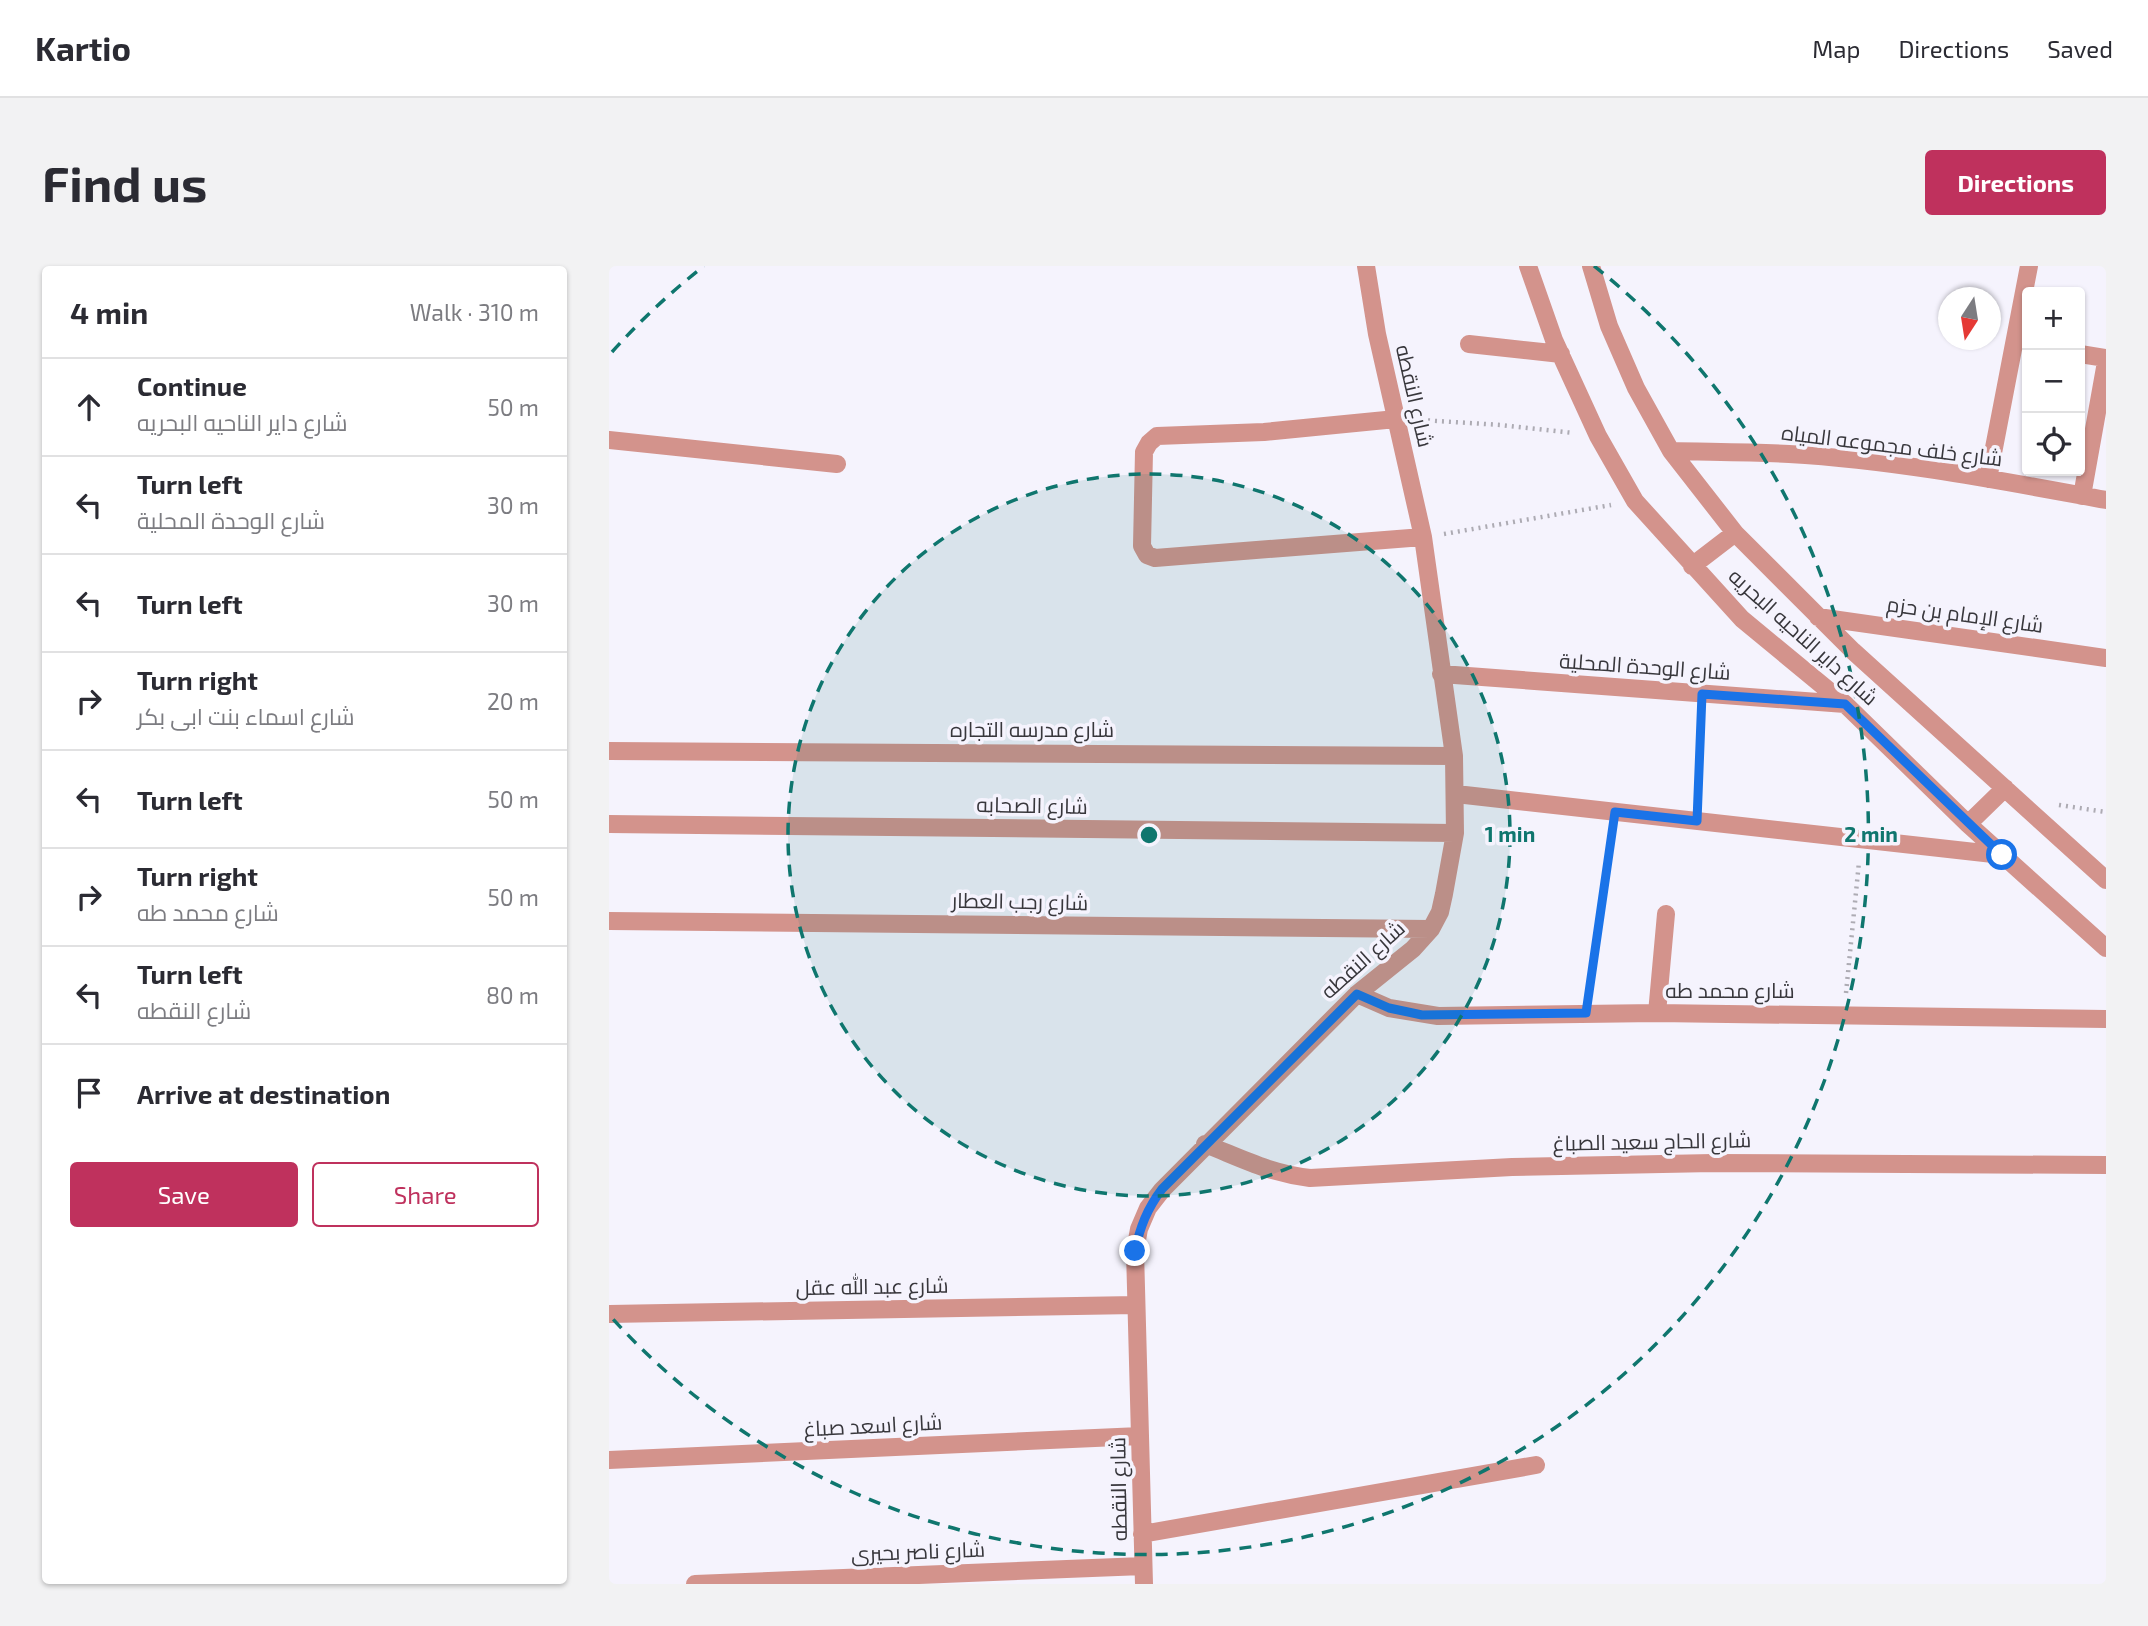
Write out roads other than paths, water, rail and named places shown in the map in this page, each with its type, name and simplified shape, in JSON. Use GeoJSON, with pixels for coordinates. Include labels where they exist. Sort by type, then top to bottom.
{"type":"FeatureCollection","features":[{"type":"Feature","properties":{"kind":"street","name":"شارع النقطه"},"geometry":{"type":"LineString","coordinates":[[1144,1584],[1135,1251],[1139,1229],[1148,1208],[1162,1189],[1205,1144],[1357,994],[1413,949],[1431,929],[1440,912],[1455,834],[1454,756],[1423,537],[1377,334],[1366,266]]}},
{"type":"Feature","properties":{"kind":"street","name":"شارع داير الناحيه البحريه"},"geometry":{"type":"LineString","coordinates":[[1528,266],[1561,354],[1598,436],[1636,501],[1742,619],[1845,704],[1968,824],[2106,948]]}},
{"type":"Feature","properties":{"kind":"street","name":"شارع داير الناحيه البحريه"},"geometry":{"type":"LineString","coordinates":[[1591,266],[1609,326],[1631,376],[1671,451],[1735,533],[1818,617],[2106,880]]}},
{"type":"Feature","properties":{"kind":"street"},"geometry":{"type":"LineString","coordinates":[[1988,479],[2021,344],[2029,266]]}},
{"type":"Feature","properties":{"kind":"street"},"geometry":{"type":"LineString","coordinates":[[1469,344],[1561,354]]}},
{"type":"Feature","properties":{"kind":"street"},"geometry":{"type":"LineString","coordinates":[[2082,496],[2106,360],[2085,355]]}},
{"type":"Feature","properties":{"kind":"street"},"geometry":{"type":"LineString","coordinates":[[1396,419],[1264,432],[1157,436],[1144,452],[1142,546],[1147,555],[1155,558],[1423,537]]}},
{"type":"Feature","properties":{"kind":"street"},"geometry":{"type":"LineString","coordinates":[[609,440],[837,464]]}},
{"type":"Feature","properties":{"kind":"street","name":"شارع خلف مجموعه المياه"},"geometry":{"type":"LineString","coordinates":[[1671,451],[1790,454],[1875,463],[2106,500]]}},
{"type":"Feature","properties":{"kind":"street"},"geometry":{"type":"LineString","coordinates":[[1692,566],[1735,533]]}},
{"type":"Feature","properties":{"kind":"street","name":"شارع الإمام بن حزم"},"geometry":{"type":"LineString","coordinates":[[1818,617],[2106,658]]}},
{"type":"Feature","properties":{"kind":"street","name":"شارع الوحدة المحلية"},"geometry":{"type":"LineString","coordinates":[[1441,674],[1845,704]]}},
{"type":"Feature","properties":{"kind":"street","name":"شارع مدرسه التجاره"},"geometry":{"type":"LineString","coordinates":[[609,751],[1454,756]]}},
{"type":"Feature","properties":{"kind":"street"},"geometry":{"type":"LineString","coordinates":[[1968,824],[2005,788]]}},
{"type":"Feature","properties":{"kind":"street"},"geometry":{"type":"LineString","coordinates":[[1456,794],[2002,855]]}},
{"type":"Feature","properties":{"kind":"street","name":"شارع الصحابه"},"geometry":{"type":"LineString","coordinates":[[609,824],[1455,834]]}},
{"type":"Feature","properties":{"kind":"street"},"geometry":{"type":"LineString","coordinates":[[1657,1013],[1666,914]]}},
{"type":"Feature","properties":{"kind":"street","name":"شارع رجب العطار"},"geometry":{"type":"LineString","coordinates":[[609,921],[1431,929]]}},
{"type":"Feature","properties":{"kind":"street","name":"شارع محمد طه"},"geometry":{"type":"LineString","coordinates":[[1357,994],[1389,1008],[1422,1015],[1843,1014],[2106,1019]]}},
{"type":"Feature","properties":{"kind":"street","name":"شارع الحاج سعيد الصباغ"},"geometry":{"type":"LineString","coordinates":[[1205,1144],[1258,1167],[1310,1178],[1512,1167],[1688,1164],[2106,1165]]}},
{"type":"Feature","properties":{"kind":"street","name":"شارع عبد الله عقل"},"geometry":{"type":"LineString","coordinates":[[609,1314],[1136,1305]]}},
{"type":"Feature","properties":{"kind":"street","name":"شارع اسعد صباغ"},"geometry":{"type":"LineString","coordinates":[[609,1460],[1140,1436]]}},
{"type":"Feature","properties":{"kind":"street"},"geometry":{"type":"LineString","coordinates":[[1142,1534],[1536,1465]]}},
{"type":"Feature","properties":{"kind":"street","name":"شارع ناصر بحيرى"},"geometry":{"type":"LineString","coordinates":[[695,1584],[1143,1566]]}}]}
